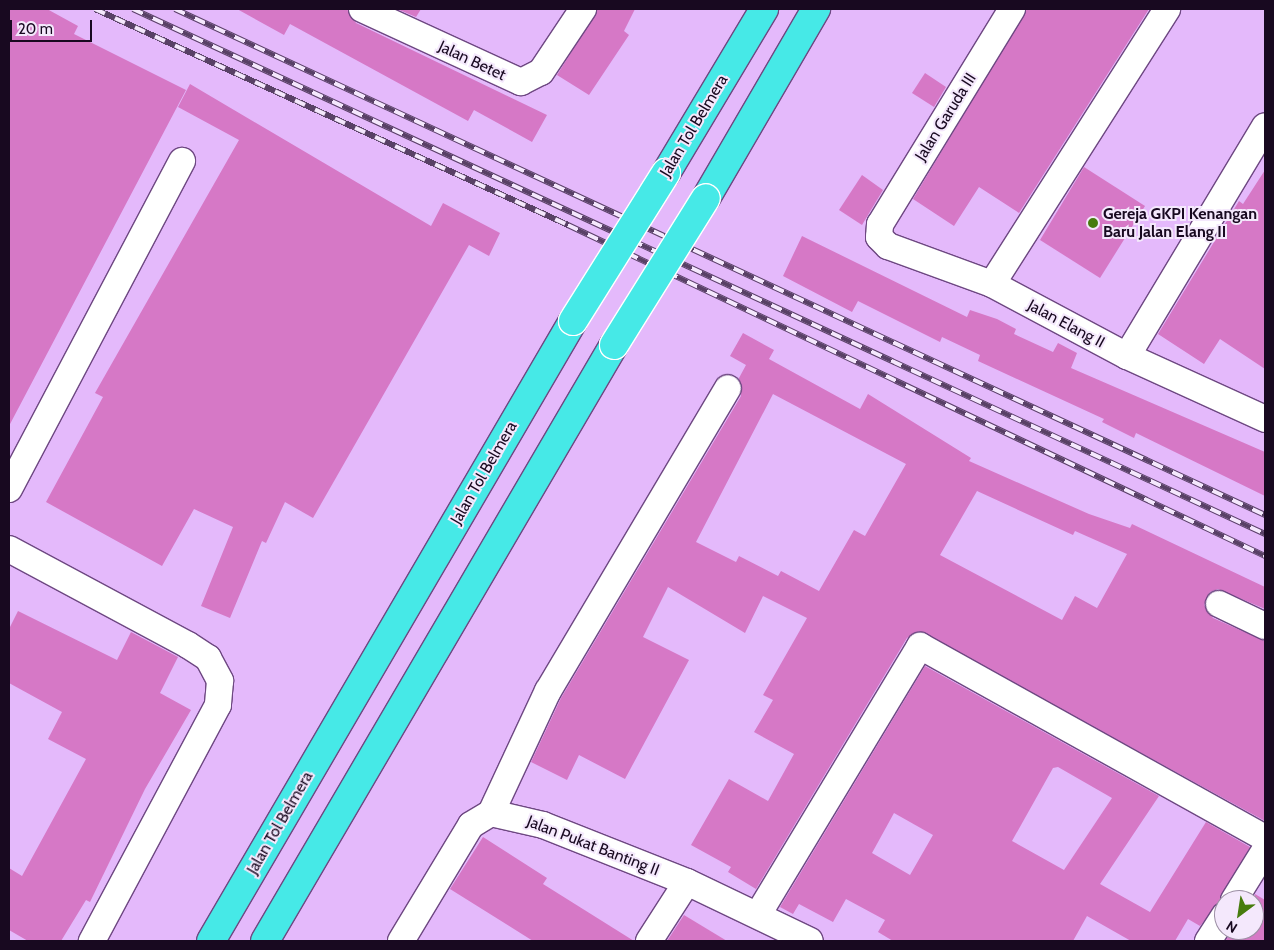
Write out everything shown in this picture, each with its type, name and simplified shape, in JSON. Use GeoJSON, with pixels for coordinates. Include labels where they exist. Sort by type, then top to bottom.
{"type":"FeatureCollection","features":[{"type":"Feature","properties":{"kind":"highway","name":"Jalan Tol Belmera"},"geometry":{"type":"LineString","coordinates":[[211,941],[573,322],[666,173],[764,9]]}},
{"type":"Feature","properties":{"kind":"highway"},"geometry":{"type":"LineString","coordinates":[[265,941],[614,345],[706,198],[816,9]]}},
{"type":"Feature","properties":{"kind":"street","name":"Jalan Betet"},"geometry":{"type":"LineString","coordinates":[[362,9],[521,82],[541,72],[583,9]]}},
{"type":"Feature","properties":{"kind":"street","name":"Jalan Garuda III"},"geometry":{"type":"LineString","coordinates":[[880,224],[1012,9]]}},
{"type":"Feature","properties":{"kind":"street"},"geometry":{"type":"LineString","coordinates":[[992,284],[1167,9]]}},
{"type":"Feature","properties":{"kind":"street"},"geometry":{"type":"LineString","coordinates":[[1127,356],[1265,126]]}},
{"type":"Feature","properties":{"kind":"street"},"geometry":{"type":"LineString","coordinates":[[9,489],[182,161]]}},
{"type":"Feature","properties":{"kind":"street","name":"Jalan Elang II"},"geometry":{"type":"LineString","coordinates":[[880,224],[879,237],[888,246],[992,284],[1127,356],[1262,410]]}},
{"type":"Feature","properties":{"kind":"street"},"geometry":{"type":"LineString","coordinates":[[401,941],[471,825],[491,813],[548,691],[728,388]]}},
{"type":"Feature","properties":{"kind":"street"},"geometry":{"type":"LineString","coordinates":[[9,549],[188,645],[208,658],[220,681],[218,705],[92,941]]}},
{"type":"Feature","properties":{"kind":"street"},"geometry":{"type":"LineString","coordinates":[[1219,604],[1265,626]]}},
{"type":"Feature","properties":{"kind":"street"},"geometry":{"type":"LineString","coordinates":[[759,913],[920,646],[1265,838]]}},
{"type":"Feature","properties":{"kind":"street","name":"Jalan Pukat Banting II"},"geometry":{"type":"LineString","coordinates":[[491,813],[543,825],[687,882],[759,913],[810,941]]}},
{"type":"Feature","properties":{"kind":"street"},"geometry":{"type":"LineString","coordinates":[[1240,890],[1265,850]]}},
{"type":"Feature","properties":{"kind":"street"},"geometry":{"type":"LineString","coordinates":[[649,941],[687,882]]}},
{"type":"Feature","properties":{"kind":"building"},"geometry":{"type":"Polygon","coordinates":[[[9,9],[47,9],[78,26],[74,34],[186,90],[9,426],[9,9]]]}},
{"type":"Feature","properties":{"kind":"building"},"geometry":{"type":"Polygon","coordinates":[[[237,9],[347,9],[356,23],[547,115],[532,142],[474,110],[468,121],[290,24],[284,35],[237,9]]]}},
{"type":"Feature","properties":{"kind":"building"},"geometry":{"type":"Polygon","coordinates":[[[397,9],[421,9],[416,17],[397,9]]]}},
{"type":"Feature","properties":{"kind":"building"},"geometry":{"type":"Polygon","coordinates":[[[598,9],[635,9],[624,31],[629,35],[589,95],[557,75],[598,9]]]}},
{"type":"Feature","properties":{"kind":"building"},"geometry":{"type":"Polygon","coordinates":[[[1027,9],[1149,9],[1019,213],[979,187],[954,226],[913,199],[1027,9]]]}},
{"type":"Feature","properties":{"kind":"building"},"geometry":{"type":"Polygon","coordinates":[[[925,73],[946,87],[934,107],[912,93],[925,73]]]}},
{"type":"Feature","properties":{"kind":"building"},"geometry":{"type":"Polygon","coordinates":[[[190,84],[431,226],[443,203],[500,233],[489,256],[469,245],[313,518],[285,502],[266,543],[262,541],[230,618],[201,606],[233,527],[194,509],[162,566],[46,502],[103,397],[95,393],[239,140],[178,107],[190,84]]]}},
{"type":"Feature","properties":{"kind":"building","name":"Gereja GKPI Kenangan Baru Jalan Elang II"},"geometry":{"type":"Polygon","coordinates":[[[1084,167],[1145,206],[1100,278],[1040,240],[1084,167]]]}},
{"type":"Feature","properties":{"kind":"building"},"geometry":{"type":"Polygon","coordinates":[[[1265,170],[1265,369],[1220,339],[1204,364],[1158,334],[1239,201],[1243,204],[1265,170]]]}},
{"type":"Feature","properties":{"kind":"building"},"geometry":{"type":"Polygon","coordinates":[[[862,175],[883,190],[862,225],[839,210],[862,175]]]}},
{"type":"Feature","properties":{"kind":"building"},"geometry":{"type":"Polygon","coordinates":[[[802,236],[967,317],[970,310],[997,319],[1016,329],[1014,334],[1053,352],[1058,343],[1077,353],[1071,368],[1265,452],[1265,496],[1136,433],[1134,438],[1102,422],[1104,419],[978,361],[980,355],[942,337],[940,342],[858,301],[852,312],[783,276],[802,236]]]}},
{"type":"Feature","properties":{"kind":"building"},"geometry":{"type":"Polygon","coordinates":[[[743,333],[774,350],[769,359],[860,409],[868,394],[971,458],[969,461],[1089,514],[1130,528],[1132,524],[1265,587],[1265,609],[1218,589],[1210,592],[1204,605],[1213,618],[1265,641],[1265,821],[919,631],[907,638],[756,889],[728,872],[731,867],[691,845],[729,779],[768,801],[794,754],[754,732],[773,700],[763,695],[807,618],[763,596],[745,633],[668,587],[643,637],[689,660],[625,779],[579,755],[567,780],[531,762],[561,698],[741,396],[739,378],[746,365],[730,356],[743,333]],[[773,394],[696,542],[736,562],[739,556],[778,576],[781,571],[819,591],[854,530],[865,536],[906,464],[773,394]],[[977,491],[940,555],[1062,620],[1075,596],[1097,608],[1127,554],[1075,531],[1073,535],[977,491]]]}},
{"type":"Feature","properties":{"kind":"building"},"geometry":{"type":"Polygon","coordinates":[[[18,611],[117,660],[131,632],[178,657],[160,693],[191,710],[145,789],[90,902],[86,900],[61,941],[28,941],[9,930],[9,868],[22,876],[86,759],[48,739],[62,712],[9,683],[9,629],[18,611]]]}},
{"type":"Feature","properties":{"kind":"building"},"geometry":{"type":"Polygon","coordinates":[[[925,666],[1159,796],[1100,884],[1150,912],[1206,822],[1250,847],[1227,890],[1214,890],[1214,909],[1200,926],[1188,919],[1175,941],[1131,941],[1087,916],[1073,941],[893,941],[878,932],[885,920],[846,899],[833,922],[799,904],[793,914],[780,907],[925,666]],[[1058,767],[1053,768],[1012,841],[1064,870],[1112,798],[1058,767]],[[894,813],[872,853],[910,875],[933,835],[894,813]]]}},
{"type":"Feature","properties":{"kind":"building"},"geometry":{"type":"Polygon","coordinates":[[[483,837],[547,878],[543,884],[634,941],[533,941],[450,889],[483,837]]]}},
{"type":"Feature","properties":{"kind":"building"},"geometry":{"type":"Polygon","coordinates":[[[1264,899],[1265,900],[1265,941],[1226,940],[1264,940],[1264,899]]]}},
{"type":"Feature","properties":{"kind":"building"},"geometry":{"type":"Polygon","coordinates":[[[684,915],[727,941],[667,941],[684,915]]]}},
{"type":"Feature","properties":{"kind":"railway"},"geometry":{"type":"LineString","coordinates":[[95,9],[568,225],[1265,556]]}},
{"type":"Feature","properties":{"kind":"railway"},"geometry":{"type":"LineString","coordinates":[[133,9],[1265,534]]}},
{"type":"Feature","properties":{"kind":"railway"},"geometry":{"type":"LineString","coordinates":[[175,9],[1265,515]]}},
{"type":"Feature","properties":{"kind":"place","name":"Gereja GKPI Kenangan Baru Jalan Elang II"},"geometry":{"type":"Point","coordinates":[1093,223]}}]}
